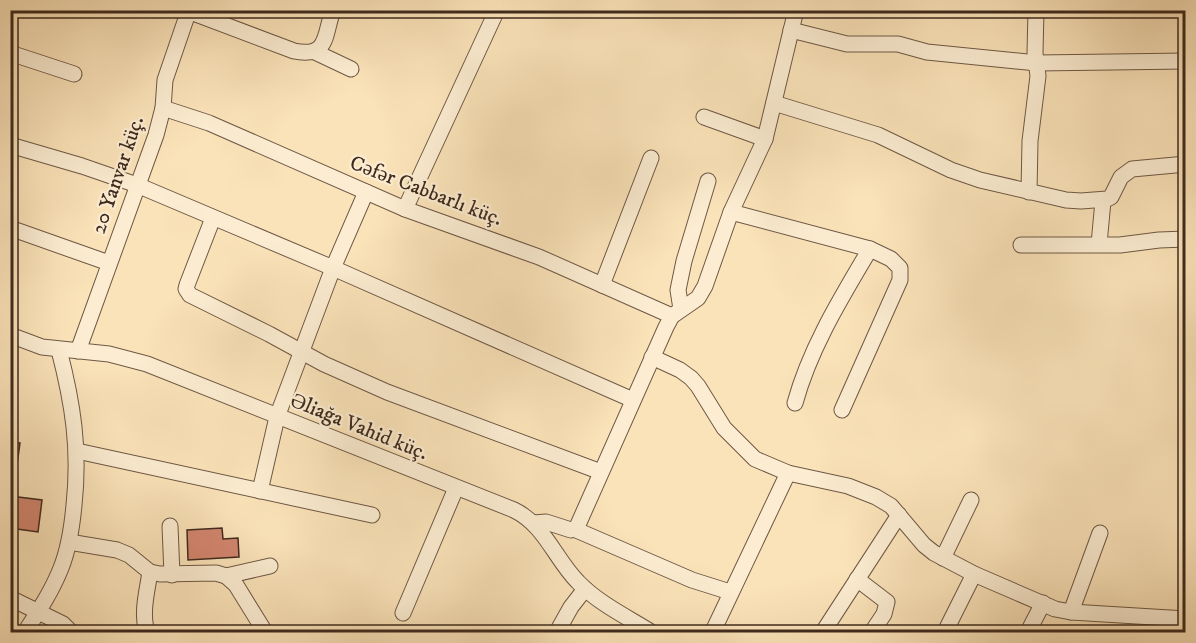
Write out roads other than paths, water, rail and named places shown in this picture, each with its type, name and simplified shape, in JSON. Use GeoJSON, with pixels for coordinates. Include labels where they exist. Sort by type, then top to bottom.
{"type":"FeatureCollection","features":[{"type":"Feature","properties":{"kind":"street"},"geometry":{"type":"LineString","coordinates":[[315,52],[326,36],[333,10]]}},
{"type":"Feature","properties":{"kind":"street"},"geometry":{"type":"LineString","coordinates":[[405,209],[497,10]]}},
{"type":"Feature","properties":{"kind":"street"},"geometry":{"type":"LineString","coordinates":[[677,312],[698,298],[705,286],[731,212],[765,139],[796,10]]}},
{"type":"Feature","properties":{"kind":"street"},"geometry":{"type":"LineString","coordinates":[[1029,192],[1030,141],[1037,86],[1034,43],[1036,10]]}},
{"type":"Feature","properties":{"kind":"street"},"geometry":{"type":"LineString","coordinates":[[189,11],[294,51],[315,52],[351,69]]}},
{"type":"Feature","properties":{"kind":"street","name":"20 Yanvar küç."},"geometry":{"type":"LineString","coordinates":[[78,351],[156,135],[163,108],[166,74],[189,11]]}},
{"type":"Feature","properties":{"kind":"street"},"geometry":{"type":"LineString","coordinates":[[790,30],[847,44],[898,44],[927,52],[1037,63],[1185,62]]}},
{"type":"Feature","properties":{"kind":"street"},"geometry":{"type":"LineString","coordinates":[[10,53],[74,75]]}},
{"type":"Feature","properties":{"kind":"street"},"geometry":{"type":"LineString","coordinates":[[774,103],[878,135],[970,177],[1029,192],[1081,201],[1102,201],[1111,197],[1121,177],[1132,169],[1185,164]]}},
{"type":"Feature","properties":{"kind":"street","name":"Cəfər Cabbarlı küç."},"geometry":{"type":"LineString","coordinates":[[163,108],[209,123],[405,209],[529,253],[602,285],[677,312]]}},
{"type":"Feature","properties":{"kind":"street"},"geometry":{"type":"LineString","coordinates":[[704,117],[765,139]]}},
{"type":"Feature","properties":{"kind":"street"},"geometry":{"type":"LineString","coordinates":[[10,145],[137,185],[633,400]]}},
{"type":"Feature","properties":{"kind":"street"},"geometry":{"type":"LineString","coordinates":[[602,285],[651,158]]}},
{"type":"Feature","properties":{"kind":"street"},"geometry":{"type":"LineString","coordinates":[[574,529],[652,357],[677,312],[678,290],[684,261],[708,181]]}},
{"type":"Feature","properties":{"kind":"street"},"geometry":{"type":"LineString","coordinates":[[260,490],[276,417],[333,268],[366,192]]}},
{"type":"Feature","properties":{"kind":"street"},"geometry":{"type":"LineString","coordinates":[[1099,244],[1102,201]]}},
{"type":"Feature","properties":{"kind":"street"},"geometry":{"type":"LineString","coordinates":[[731,212],[870,249],[891,259],[900,268],[900,280],[842,410]]}},
{"type":"Feature","properties":{"kind":"street"},"geometry":{"type":"LineString","coordinates":[[213,218],[186,289],[190,295],[324,364],[387,392],[601,472]]}},
{"type":"Feature","properties":{"kind":"street"},"geometry":{"type":"LineString","coordinates":[[10,228],[109,263]]}},
{"type":"Feature","properties":{"kind":"street"},"geometry":{"type":"LineString","coordinates":[[1021,245],[1120,245],[1185,239]]}},
{"type":"Feature","properties":{"kind":"street"},"geometry":{"type":"LineString","coordinates":[[795,403],[799,388],[831,316],[870,249]]}},
{"type":"Feature","properties":{"kind":"street","name":"Əliağa Vahid küç."},"geometry":{"type":"LineString","coordinates":[[10,335],[34,345],[59,350],[109,354],[147,364],[514,510],[534,523],[569,572],[585,589],[651,633]]}},
{"type":"Feature","properties":{"kind":"street"},"geometry":{"type":"LineString","coordinates":[[25,633],[61,569],[69,542],[77,479],[73,409],[59,350]]}},
{"type":"Feature","properties":{"kind":"street"},"geometry":{"type":"LineString","coordinates":[[652,357],[681,370],[691,378],[724,428],[755,459],[788,472],[859,489],[891,506],[924,545],[974,574],[1055,609],[1185,619]]}},
{"type":"Feature","properties":{"kind":"street"},"geometry":{"type":"LineString","coordinates":[[77,451],[372,515]]}},
{"type":"Feature","properties":{"kind":"street"},"geometry":{"type":"LineString","coordinates":[[715,627],[788,472]]}},
{"type":"Feature","properties":{"kind":"street"},"geometry":{"type":"LineString","coordinates":[[403,613],[456,488]]}},
{"type":"Feature","properties":{"kind":"street"},"geometry":{"type":"LineString","coordinates":[[943,558],[971,500]]}},
{"type":"Feature","properties":{"kind":"street"},"geometry":{"type":"LineString","coordinates":[[823,633],[899,515]]}},
{"type":"Feature","properties":{"kind":"street"},"geometry":{"type":"LineString","coordinates":[[534,523],[546,522],[567,530],[574,529],[693,580],[730,592]]}},
{"type":"Feature","properties":{"kind":"street"},"geometry":{"type":"LineString","coordinates":[[170,526],[172,575]]}},
{"type":"Feature","properties":{"kind":"street"},"geometry":{"type":"LineString","coordinates":[[1071,612],[1101,533]]}},
{"type":"Feature","properties":{"kind":"street"},"geometry":{"type":"LineString","coordinates":[[69,542],[117,550],[129,555],[150,572],[172,575],[216,573],[226,576],[236,585],[265,633]]}},
{"type":"Feature","properties":{"kind":"street"},"geometry":{"type":"LineString","coordinates":[[226,576],[270,566]]}},
{"type":"Feature","properties":{"kind":"street"},"geometry":{"type":"LineString","coordinates":[[147,633],[144,624],[150,572]]}},
{"type":"Feature","properties":{"kind":"street"},"geometry":{"type":"LineString","coordinates":[[945,633],[974,574]]}},
{"type":"Feature","properties":{"kind":"street"},"geometry":{"type":"LineString","coordinates":[[857,579],[887,602],[884,614],[872,633]]}},
{"type":"Feature","properties":{"kind":"street"},"geometry":{"type":"LineString","coordinates":[[557,633],[571,607],[585,589]]}},
{"type":"Feature","properties":{"kind":"street"},"geometry":{"type":"LineString","coordinates":[[10,598],[63,624],[71,633]]}},
{"type":"Feature","properties":{"kind":"street"},"geometry":{"type":"LineString","coordinates":[[1028,633],[1043,603]]}}]}
